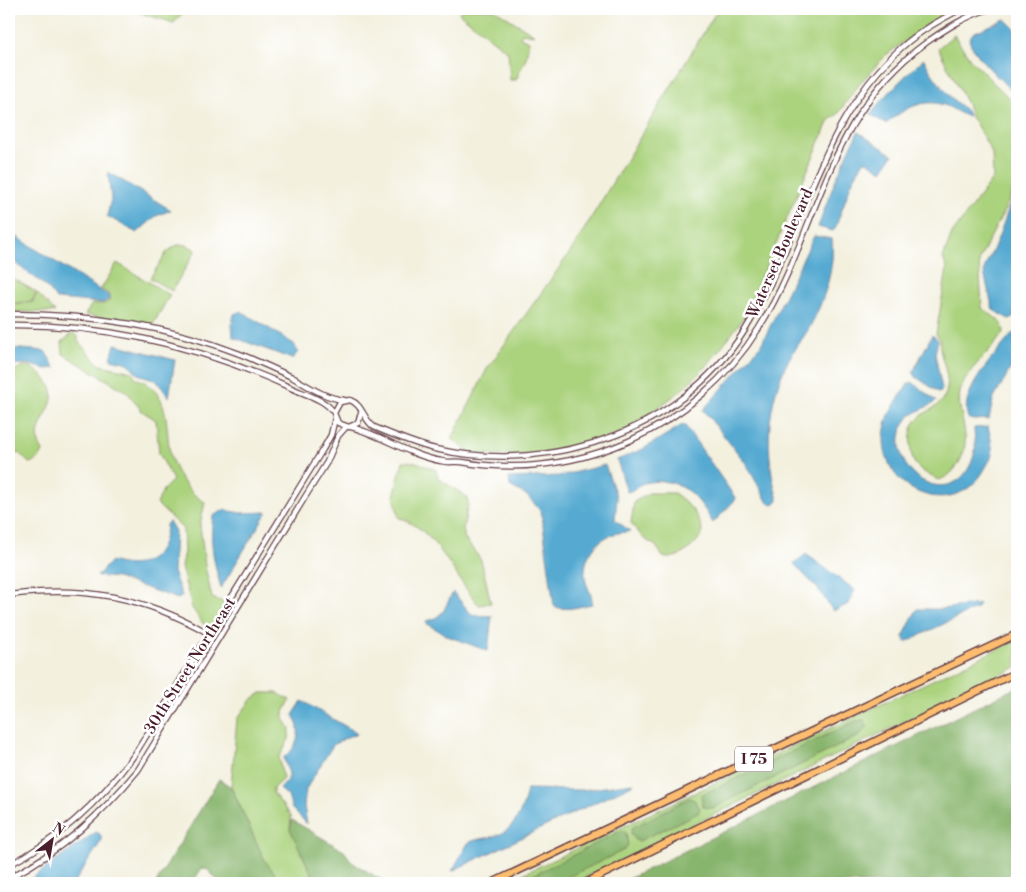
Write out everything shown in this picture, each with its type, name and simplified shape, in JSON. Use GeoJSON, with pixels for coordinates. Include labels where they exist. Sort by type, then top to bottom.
{"type":"FeatureCollection","features":[{"type":"Feature","properties":{"kind":"highway","name":"I 75"},"geometry":{"type":"LineString","coordinates":[[492,883],[1017,634]]}},
{"type":"Feature","properties":{"kind":"highway","name":"I 75"},"geometry":{"type":"LineString","coordinates":[[585,883],[1017,672]]}},
{"type":"Feature","properties":{"kind":"street","name":"Waterset Boulevard"},"geometry":{"type":"LineString","coordinates":[[362,413],[374,427],[434,449],[472,454],[524,456],[568,450],[610,438],[634,428],[684,397],[719,364],[750,322],[767,291],[831,141],[864,87],[904,45],[924,30],[961,9]]}},
{"type":"Feature","properties":{"kind":"street","name":"Waterset Boulevard"},"geometry":{"type":"LineString","coordinates":[[349,427],[408,452],[440,461],[490,466],[524,466],[579,459],[609,450],[650,431],[675,416],[712,386],[736,361],[758,329],[774,301],[838,150],[870,96],[902,60],[970,15],[989,9]]}},
{"type":"Feature","properties":{"kind":"street"},"geometry":{"type":"LineString","coordinates":[[9,314],[89,318],[180,335],[238,354],[284,374],[325,395],[355,402],[362,413],[358,423],[349,427],[338,423],[335,415],[324,403],[248,369],[177,345],[90,328],[9,325]]}},
{"type":"Feature","properties":{"kind":"street"},"geometry":{"type":"LineString","coordinates":[[335,415],[338,404],[345,400]]}},
{"type":"Feature","properties":{"kind":"street","name":"30th Street Northeast"},"geometry":{"type":"LineString","coordinates":[[9,865],[32,852],[73,823],[110,787],[149,733],[323,449],[331,435],[335,415]]}},
{"type":"Feature","properties":{"kind":"street","name":"30th Street Northeast"},"geometry":{"type":"LineString","coordinates":[[9,878],[28,868],[75,836],[102,811],[138,770],[295,514],[326,462],[338,436],[349,427]]}},
{"type":"Feature","properties":{"kind":"street"},"geometry":{"type":"LineString","coordinates":[[9,595],[36,591],[97,594],[154,606],[172,613],[210,634]]}},
{"type":"Feature","properties":{"kind":"green space"},"geometry":{"type":"Polygon","coordinates":[[[127,9],[186,9],[174,23],[127,9]]]}},
{"type":"Feature","properties":{"kind":"green space"},"geometry":{"type":"Polygon","coordinates":[[[462,9],[494,9],[535,35],[522,33],[520,37],[529,41],[526,58],[516,80],[510,80],[508,52],[459,13],[462,9]]]}},
{"type":"Feature","properties":{"kind":"green space"},"geometry":{"type":"Polygon","coordinates":[[[718,9],[947,9],[947,11],[886,55],[861,82],[837,115],[829,120],[745,316],[706,367],[677,394],[622,433],[562,451],[511,456],[472,454],[452,439],[487,369],[571,251],[718,9]]]}},
{"type":"Feature","properties":{"kind":"green space"},"geometry":{"type":"Polygon","coordinates":[[[954,35],[970,59],[1017,106],[1017,187],[1013,189],[1008,203],[979,260],[982,308],[1001,322],[1004,331],[969,373],[961,389],[959,397],[965,434],[963,454],[952,472],[939,480],[928,475],[914,462],[911,453],[912,429],[920,417],[942,401],[947,389],[947,376],[940,340],[936,334],[947,269],[943,258],[952,234],[993,178],[992,153],[972,119],[967,104],[938,48],[954,35]]]}},
{"type":"Feature","properties":{"kind":"green space"},"geometry":{"type":"Polygon","coordinates":[[[177,245],[187,245],[196,250],[172,291],[150,278],[167,252],[177,245]]]}},
{"type":"Feature","properties":{"kind":"green space"},"geometry":{"type":"Polygon","coordinates":[[[117,263],[170,295],[152,326],[85,315],[92,304],[104,304],[110,300],[110,295],[101,289],[117,263]]]}},
{"type":"Feature","properties":{"kind":"green space"},"geometry":{"type":"Polygon","coordinates":[[[9,276],[36,292],[32,301],[9,304],[9,276]]]}},
{"type":"Feature","properties":{"kind":"green space"},"geometry":{"type":"Polygon","coordinates":[[[37,293],[55,312],[9,312],[9,306],[33,302],[37,293]]]}},
{"type":"Feature","properties":{"kind":"green space"},"geometry":{"type":"Polygon","coordinates":[[[73,333],[78,336],[78,341],[100,365],[133,372],[135,378],[147,383],[161,399],[172,460],[188,488],[205,502],[200,525],[205,566],[212,598],[226,603],[211,629],[204,625],[192,608],[181,567],[184,551],[183,529],[157,504],[163,490],[173,480],[159,453],[156,420],[142,411],[127,392],[63,354],[62,342],[73,333]]]}},
{"type":"Feature","properties":{"kind":"green space"},"geometry":{"type":"Polygon","coordinates":[[[24,366],[31,367],[40,374],[49,384],[52,394],[51,403],[39,431],[39,441],[43,451],[38,459],[29,463],[19,453],[9,456],[9,377],[15,370],[24,366]]]}},
{"type":"Feature","properties":{"kind":"green space"},"geometry":{"type":"Polygon","coordinates":[[[403,461],[416,462],[436,470],[438,478],[467,497],[468,504],[463,529],[465,539],[481,560],[491,603],[479,605],[444,556],[424,532],[399,518],[394,496],[403,461]]]}},
{"type":"Feature","properties":{"kind":"green space"},"geometry":{"type":"Polygon","coordinates":[[[649,493],[674,493],[689,505],[696,515],[703,533],[681,555],[669,558],[663,557],[656,546],[643,538],[631,523],[634,502],[649,493]]]}},
{"type":"Feature","properties":{"kind":"green space"},"geometry":{"type":"Polygon","coordinates":[[[1017,640],[1017,667],[574,883],[504,883],[1017,640]]]}},
{"type":"Feature","properties":{"kind":"green space"},"geometry":{"type":"Polygon","coordinates":[[[1017,687],[1017,883],[620,883],[1017,687]]]}},
{"type":"Feature","properties":{"kind":"green space"},"geometry":{"type":"Polygon","coordinates":[[[261,693],[277,693],[290,700],[284,712],[284,719],[290,728],[289,739],[279,758],[283,779],[273,788],[273,793],[291,816],[290,829],[316,883],[282,883],[265,861],[231,787],[237,719],[251,700],[261,693]]]}},
{"type":"Feature","properties":{"kind":"green space"},"geometry":{"type":"Polygon","coordinates":[[[864,720],[868,726],[859,736],[713,808],[703,807],[701,795],[856,721],[864,720]]]}},
{"type":"Feature","properties":{"kind":"green space"},"geometry":{"type":"Polygon","coordinates":[[[219,779],[231,787],[265,861],[282,883],[220,883],[208,870],[202,868],[192,883],[156,883],[219,779]]]}},
{"type":"Feature","properties":{"kind":"green space"},"geometry":{"type":"Polygon","coordinates":[[[689,798],[694,800],[700,808],[698,813],[639,841],[635,840],[631,833],[632,828],[689,798]]]}},
{"type":"Feature","properties":{"kind":"green space"},"geometry":{"type":"Polygon","coordinates":[[[292,820],[344,851],[353,863],[387,883],[316,883],[290,829],[292,820]]]}},
{"type":"Feature","properties":{"kind":"green space"},"geometry":{"type":"Polygon","coordinates":[[[623,830],[626,833],[628,845],[624,850],[556,883],[517,883],[623,830]]]}},
{"type":"Feature","properties":{"kind":"water"},"geometry":{"type":"Polygon","coordinates":[[[1005,19],[1017,31],[1017,96],[982,60],[969,39],[973,33],[1005,19]]]}},
{"type":"Feature","properties":{"kind":"water"},"geometry":{"type":"Polygon","coordinates":[[[924,59],[938,82],[966,111],[969,117],[948,106],[933,103],[911,107],[886,124],[873,116],[871,114],[890,92],[924,59]]]}},
{"type":"Feature","properties":{"kind":"water"},"geometry":{"type":"Polygon","coordinates":[[[858,132],[893,155],[882,171],[867,161],[863,162],[851,184],[835,229],[833,231],[818,227],[835,181],[858,132]]]}},
{"type":"Feature","properties":{"kind":"water"},"geometry":{"type":"Polygon","coordinates":[[[108,172],[171,210],[156,216],[137,233],[107,216],[111,199],[108,172]]]}},
{"type":"Feature","properties":{"kind":"water"},"geometry":{"type":"Polygon","coordinates":[[[1017,189],[1017,298],[1013,318],[1009,319],[993,310],[984,273],[985,266],[1005,220],[1014,191],[1017,189]]]}},
{"type":"Feature","properties":{"kind":"water"},"geometry":{"type":"Polygon","coordinates":[[[9,232],[109,296],[109,299],[103,303],[56,299],[45,286],[13,261],[8,248],[9,232]]]}},
{"type":"Feature","properties":{"kind":"water"},"geometry":{"type":"Polygon","coordinates":[[[814,236],[832,239],[832,263],[823,298],[808,330],[789,359],[776,393],[772,411],[769,446],[778,500],[773,505],[768,503],[745,462],[703,410],[761,345],[814,236]]]}},
{"type":"Feature","properties":{"kind":"water"},"geometry":{"type":"Polygon","coordinates":[[[241,311],[294,344],[298,352],[292,359],[233,337],[232,324],[234,314],[241,311]]]}},
{"type":"Feature","properties":{"kind":"water"},"geometry":{"type":"Polygon","coordinates":[[[1014,332],[1017,334],[1017,357],[993,400],[989,419],[973,420],[968,418],[966,407],[974,384],[981,372],[1014,332]]]}},
{"type":"Feature","properties":{"kind":"water"},"geometry":{"type":"Polygon","coordinates":[[[932,335],[938,340],[935,354],[942,389],[940,393],[916,377],[913,372],[932,335]]]}},
{"type":"Feature","properties":{"kind":"water"},"geometry":{"type":"Polygon","coordinates":[[[115,344],[175,360],[169,397],[156,380],[138,374],[128,363],[111,359],[115,344]]]}},
{"type":"Feature","properties":{"kind":"water"},"geometry":{"type":"Polygon","coordinates":[[[9,348],[45,351],[55,368],[47,369],[26,364],[9,365],[9,348]]]}},
{"type":"Feature","properties":{"kind":"water"},"geometry":{"type":"Polygon","coordinates":[[[912,382],[936,401],[909,417],[903,426],[900,444],[904,460],[913,474],[926,482],[940,486],[955,482],[967,471],[975,451],[974,428],[988,427],[992,448],[991,459],[972,485],[955,494],[937,497],[919,492],[903,482],[891,467],[884,447],[886,424],[896,403],[908,384],[912,382]]]}},
{"type":"Feature","properties":{"kind":"water"},"geometry":{"type":"Polygon","coordinates":[[[684,424],[736,499],[713,523],[694,496],[677,485],[657,481],[644,483],[627,492],[617,460],[643,449],[684,424]]]}},
{"type":"Feature","properties":{"kind":"water"},"geometry":{"type":"Polygon","coordinates":[[[605,465],[617,498],[615,520],[630,531],[613,534],[605,538],[599,542],[590,554],[585,567],[585,575],[592,604],[573,608],[558,608],[554,606],[541,511],[526,495],[510,486],[509,478],[560,476],[605,465]]]}},
{"type":"Feature","properties":{"kind":"water"},"geometry":{"type":"Polygon","coordinates":[[[224,510],[241,513],[267,512],[221,588],[213,552],[212,526],[213,516],[224,510]]]}},
{"type":"Feature","properties":{"kind":"water"},"geometry":{"type":"Polygon","coordinates":[[[169,521],[175,531],[173,572],[182,596],[178,599],[117,578],[97,576],[111,561],[133,565],[150,560],[161,546],[165,536],[166,525],[169,521]]]}},
{"type":"Feature","properties":{"kind":"water"},"geometry":{"type":"Polygon","coordinates":[[[806,554],[855,590],[849,604],[833,611],[819,590],[794,564],[806,554]]]}},
{"type":"Feature","properties":{"kind":"water"},"geometry":{"type":"Polygon","coordinates":[[[453,592],[472,615],[492,616],[488,651],[450,637],[427,624],[426,621],[434,619],[443,612],[453,592]]]}},
{"type":"Feature","properties":{"kind":"water"},"geometry":{"type":"Polygon","coordinates":[[[979,604],[977,608],[906,642],[903,637],[917,609],[942,609],[979,604]]]}},
{"type":"Feature","properties":{"kind":"water"},"geometry":{"type":"Polygon","coordinates":[[[302,701],[357,733],[333,745],[306,789],[304,806],[307,824],[292,809],[288,796],[280,789],[289,776],[284,757],[293,749],[298,738],[298,727],[293,715],[302,701]]]}},
{"type":"Feature","properties":{"kind":"water"},"geometry":{"type":"Polygon","coordinates":[[[633,783],[452,871],[468,843],[502,833],[514,823],[524,803],[527,789],[582,790],[633,783]]]}},
{"type":"Feature","properties":{"kind":"water"},"geometry":{"type":"Polygon","coordinates":[[[96,832],[100,834],[102,840],[74,883],[34,883],[32,878],[96,832]]]}}]}
